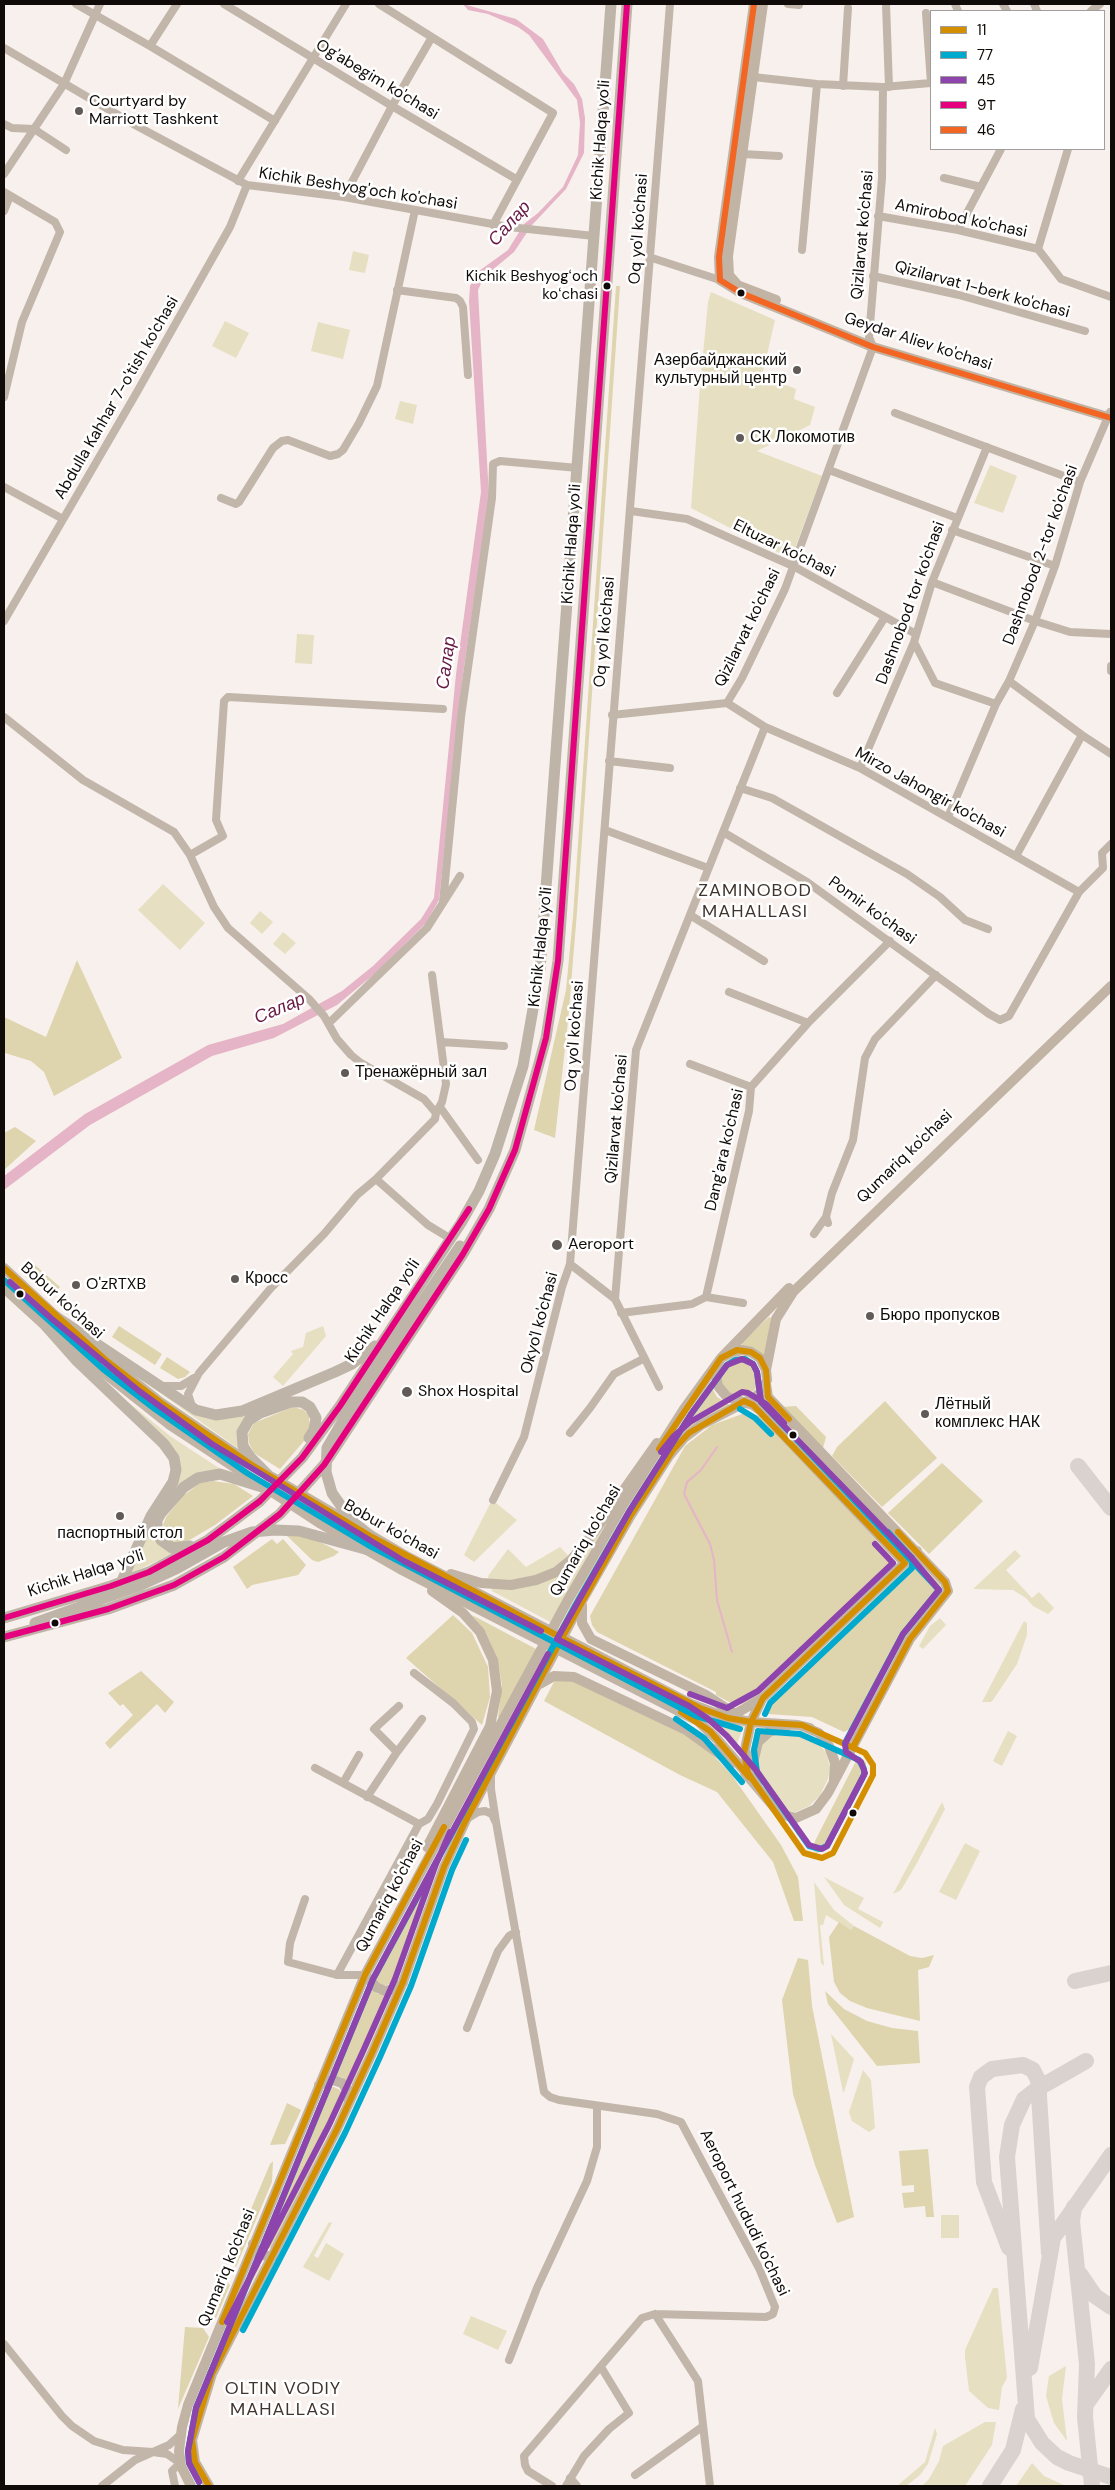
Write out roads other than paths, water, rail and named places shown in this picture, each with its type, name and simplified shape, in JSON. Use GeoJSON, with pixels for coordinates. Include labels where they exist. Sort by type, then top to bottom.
{"type":"FeatureCollection","features":[{"type":"Feature","properties":{"kind":"highway","name":"Kichik Halqa yo'li"},"geometry":{"type":"LineString","coordinates":[[4,1636],[90,1615],[168,1588],[224,1557],[270,1523],[298,1496],[324,1465],[459,1244],[507,1119],[524,1059],[536,996],[578,468],[611,4]]}},
{"type":"Feature","properties":{"kind":"highway","name":"Kichik Halqa yo'li"},"geometry":{"type":"LineString","coordinates":[[4,1618],[121,1583],[183,1554],[225,1528],[273,1480],[307,1451],[387,1335],[459,1244],[482,1220],[504,1178],[521,1131],[546,1038],[556,980],[627,4]]}},
{"type":"Feature","properties":{"kind":"highway"},"geometry":{"type":"LineString","coordinates":[[594,236],[610,236]]}},
{"type":"Feature","properties":{"kind":"highway"},"geometry":{"type":"LineString","coordinates":[[372,1537],[351,1520],[335,1499],[326,1478],[326,1455],[336,1430],[459,1244]]}},
{"type":"Feature","properties":{"kind":"highway"},"geometry":{"type":"LineString","coordinates":[[55,1316],[196,1410],[220,1415],[252,1407],[348,1366],[387,1335]]}},
{"type":"Feature","properties":{"kind":"highway"},"geometry":{"type":"LineString","coordinates":[[46,1326],[77,1361],[164,1444],[174,1461],[175,1473],[173,1482],[150,1516],[121,1583]]}},
{"type":"Feature","properties":{"kind":"highway"},"geometry":{"type":"LineString","coordinates":[[291,1402],[300,1402],[308,1405],[316,1418],[314,1430],[273,1480],[244,1448],[242,1437],[245,1426],[256,1415],[291,1402]]}},
{"type":"Feature","properties":{"kind":"highway"},"geometry":{"type":"LineString","coordinates":[[225,1528],[188,1547],[178,1549],[164,1544],[158,1537],[156,1528],[158,1518],[166,1507],[184,1487],[198,1478],[225,1474],[262,1487]]}},
{"type":"Feature","properties":{"kind":"highway"},"geometry":{"type":"LineString","coordinates":[[4,1636],[56,1614],[141,1585],[178,1568],[224,1542],[252,1532],[299,1531],[364,1549]]}},
{"type":"Feature","properties":{"kind":"main road"},"geometry":{"type":"LineString","coordinates":[[720,280],[719,256],[742,154],[754,4]]}},
{"type":"Feature","properties":{"kind":"main road"},"geometry":{"type":"LineString","coordinates":[[736,283],[729,275],[727,264],[732,198],[748,77],[763,4]]}},
{"type":"Feature","properties":{"kind":"main road","name":"Geydar Aliev ko'chasi"},"geometry":{"type":"LineString","coordinates":[[720,280],[736,283],[871,343]]}},
{"type":"Feature","properties":{"kind":"main road","name":"Geydar Aliev ko'chasi"},"geometry":{"type":"LineString","coordinates":[[720,280],[741,293],[871,343],[1110,415]]}},
{"type":"Feature","properties":{"kind":"main road","name":"Qumariq ko'chasi"},"geometry":{"type":"LineString","coordinates":[[191,2486],[180,2462],[180,2435],[188,2405],[365,1975],[568,1600],[624,1505],[684,1409],[721,1358],[788,1289],[1111,979]]}},
{"type":"Feature","properties":{"kind":"main road","name":"Qumariq ko'chasi"},"geometry":{"type":"LineString","coordinates":[[209,2486],[195,2462],[192,2440],[201,2407],[221,2356],[273,2257],[349,2104],[403,1982],[444,1867],[466,1820],[583,1599],[631,1514],[676,1446],[695,1429],[760,1394],[766,1384],[766,1370],[776,1319],[792,1292],[1111,986]]}},
{"type":"Feature","properties":{"kind":"main road","name":"Bobur ko'chasi"},"geometry":{"type":"LineString","coordinates":[[4,1268],[55,1316],[142,1389],[273,1480],[372,1537],[700,1708],[739,1718],[794,1724],[810,1728]]}},
{"type":"Feature","properties":{"kind":"main road","name":"Bobur ko'chasi"},"geometry":{"type":"LineString","coordinates":[[4,1288],[46,1326],[134,1398],[207,1451],[262,1487],[400,1569],[642,1692],[707,1728],[749,1776]]}},
{"type":"Feature","properties":{"kind":"main road"},"geometry":{"type":"LineString","coordinates":[[766,1370],[760,1358],[751,1352],[737,1350],[721,1358],[716,1372],[718,1386],[727,1397],[744,1401],[761,1411],[905,1563]]}},
{"type":"Feature","properties":{"kind":"main road"},"geometry":{"type":"LineString","coordinates":[[535,1690],[544,1681],[554,1676],[570,1676],[686,1730],[711,1746],[749,1776],[777,1812],[792,1818],[800,1817],[812,1811],[830,1790],[910,1639],[948,1593],[947,1583],[768,1397],[766,1384]]}},
{"type":"Feature","properties":{"kind":"main road"},"geometry":{"type":"LineString","coordinates":[[408,1557],[457,1577],[488,1584],[519,1584],[545,1577],[564,1566],[580,1550],[647,1454],[684,1409]]}},
{"type":"Feature","properties":{"kind":"main road"},"geometry":{"type":"LineString","coordinates":[[820,1474],[832,1463]]}},
{"type":"Feature","properties":{"kind":"main road"},"geometry":{"type":"LineString","coordinates":[[739,1718],[763,1698],[917,1551]]}},
{"type":"Feature","properties":{"kind":"main road"},"geometry":{"type":"LineString","coordinates":[[390,1926],[432,1834],[491,1722],[496,1699],[496,1676],[489,1649],[473,1623],[455,1607],[400,1569]]}},
{"type":"Feature","properties":{"kind":"main road"},"geometry":{"type":"LineString","coordinates":[[583,1599],[582,1623],[587,1634],[597,1642],[706,1695],[739,1718],[749,1776]]}},
{"type":"Feature","properties":{"kind":"main road"},"geometry":{"type":"LineString","coordinates":[[579,1679],[574,1671],[577,1655],[585,1646],[597,1642]]}},
{"type":"Feature","properties":{"kind":"main road"},"geometry":{"type":"LineString","coordinates":[[739,1718],[763,1698]]}},
{"type":"Feature","properties":{"kind":"main road"},"geometry":{"type":"LineString","coordinates":[[759,1789],[754,1775],[753,1759],[755,1748],[761,1738],[769,1732],[781,1728],[810,1728],[821,1735],[832,1752],[835,1769],[830,1790]]}},
{"type":"Feature","properties":{"kind":"main road"},"geometry":{"type":"LineString","coordinates":[[365,1975],[371,1984],[385,1990],[395,1989],[403,1982]]}},
{"type":"Feature","properties":{"kind":"main road"},"geometry":{"type":"LineString","coordinates":[[319,2085],[332,2080],[342,2083],[348,2091],[349,2104]]}},
{"type":"Feature","properties":{"kind":"main road"},"geometry":{"type":"LineString","coordinates":[[253,2244],[258,2254],[273,2257]]}},
{"type":"Feature","properties":{"kind":"main road"},"geometry":{"type":"LineString","coordinates":[[210,2351],[221,2356]]}},
{"type":"Feature","properties":{"kind":"street"},"geometry":{"type":"LineString","coordinates":[[76,4],[275,121]]}},
{"type":"Feature","properties":{"kind":"street"},"geometry":{"type":"LineString","coordinates":[[4,174],[64,84],[100,4]]}},
{"type":"Feature","properties":{"kind":"street"},"geometry":{"type":"LineString","coordinates":[[150,46],[178,4]]}},
{"type":"Feature","properties":{"kind":"street","name":"Og'abegim ko'chasi"},"geometry":{"type":"LineString","coordinates":[[224,4],[516,179]]}},
{"type":"Feature","properties":{"kind":"street"},"geometry":{"type":"LineString","coordinates":[[238,181],[346,4]]}},
{"type":"Feature","properties":{"kind":"street"},"geometry":{"type":"LineString","coordinates":[[379,4],[553,113],[493,225]]}},
{"type":"Feature","properties":{"kind":"street","name":"Oq yo'l ko'chasi"},"geometry":{"type":"LineString","coordinates":[[570,1264],[605,830],[612,715],[631,511],[649,257],[670,4]]}},
{"type":"Feature","properties":{"kind":"street"},"geometry":{"type":"LineString","coordinates":[[788,4],[799,5]]}},
{"type":"Feature","properties":{"kind":"street","name":"Qizilarvat ko'chasi"},"geometry":{"type":"LineString","coordinates":[[615,1299],[636,1050],[764,727],[727,703],[742,678],[785,589],[829,470],[871,343],[872,276],[883,154],[886,87],[886,4]]}},
{"type":"Feature","properties":{"kind":"street"},"geometry":{"type":"LineString","coordinates":[[843,86],[848,8]]}},
{"type":"Feature","properties":{"kind":"street"},"geometry":{"type":"LineString","coordinates":[[926,13],[930,69]]}},
{"type":"Feature","properties":{"kind":"street"},"geometry":{"type":"LineString","coordinates":[[344,197],[392,106],[432,37]]}},
{"type":"Feature","properties":{"kind":"street","name":"Kichik Beshyog'och ko'chasi"},"geometry":{"type":"LineString","coordinates":[[4,48],[64,84],[247,186],[344,197],[540,232],[594,236]]}},
{"type":"Feature","properties":{"kind":"street"},"geometry":{"type":"LineString","coordinates":[[748,77],[843,86],[886,87],[930,83]]}},
{"type":"Feature","properties":{"kind":"street"},"geometry":{"type":"LineString","coordinates":[[802,250],[817,84]]}},
{"type":"Feature","properties":{"kind":"street"},"geometry":{"type":"LineString","coordinates":[[4,124],[12,128],[34,129],[66,150]]}},
{"type":"Feature","properties":{"kind":"street"},"geometry":{"type":"LineString","coordinates":[[958,230],[1000,150]]}},
{"type":"Feature","properties":{"kind":"street"},"geometry":{"type":"LineString","coordinates":[[1038,249],[1068,150]]}},
{"type":"Feature","properties":{"kind":"street"},"geometry":{"type":"LineString","coordinates":[[742,154],[779,156]]}},
{"type":"Feature","properties":{"kind":"street"},"geometry":{"type":"LineString","coordinates":[[944,178],[981,187]]}},
{"type":"Feature","properties":{"kind":"street","name":"Abdulla Kahhar 7-o'tish ko'chasi"},"geometry":{"type":"LineString","coordinates":[[4,621],[230,227],[247,186]]}},
{"type":"Feature","properties":{"kind":"street"},"geometry":{"type":"LineString","coordinates":[[4,211],[7,194],[55,222],[60,232],[22,322],[4,397]]}},
{"type":"Feature","properties":{"kind":"street"},"geometry":{"type":"LineString","coordinates":[[221,498],[236,504],[239,502],[273,448],[282,442],[288,440],[330,456],[338,454],[342,450],[377,386],[415,210]]}},
{"type":"Feature","properties":{"kind":"street","name":"Amirobod ko'chasi"},"geometry":{"type":"LineString","coordinates":[[878,216],[958,230],[1038,249],[1061,280],[1111,296]]}},
{"type":"Feature","properties":{"kind":"street","name":"Geydar Aliev ko'chasi"},"geometry":{"type":"LineString","coordinates":[[649,257],[720,280]]}},
{"type":"Feature","properties":{"kind":"street","name":"Qizilarvat 1-berk ko'chasi"},"geometry":{"type":"LineString","coordinates":[[872,276],[959,295],[1085,331]]}},
{"type":"Feature","properties":{"kind":"street"},"geometry":{"type":"LineString","coordinates":[[397,290],[456,298],[460,301],[463,306],[468,375]]}},
{"type":"Feature","properties":{"kind":"street"},"geometry":{"type":"LineString","coordinates":[[895,413],[1080,482]]}},
{"type":"Feature","properties":{"kind":"street","name":"Dashnobod 2-tor ko'chasi"},"geometry":{"type":"LineString","coordinates":[[948,817],[996,704],[1009,681],[1035,621],[1055,566],[1080,482],[1110,415]]}},
{"type":"Feature","properties":{"kind":"street","name":"Dashnobod tor ko'chasi"},"geometry":{"type":"LineString","coordinates":[[860,768],[915,638],[932,582],[987,447]]}},
{"type":"Feature","properties":{"kind":"street"},"geometry":{"type":"LineString","coordinates":[[443,902],[461,717],[492,498],[493,464],[500,461],[578,468]]}},
{"type":"Feature","properties":{"kind":"street"},"geometry":{"type":"LineString","coordinates":[[829,470],[957,518]]}},
{"type":"Feature","properties":{"kind":"street"},"geometry":{"type":"LineString","coordinates":[[4,486],[63,519]]}},
{"type":"Feature","properties":{"kind":"street","name":"Eltuzar ko'chasi"},"geometry":{"type":"LineString","coordinates":[[631,511],[687,519],[793,566],[885,617],[915,638]]}},
{"type":"Feature","properties":{"kind":"street"},"geometry":{"type":"LineString","coordinates":[[952,530],[1055,566]]}},
{"type":"Feature","properties":{"kind":"street"},"geometry":{"type":"LineString","coordinates":[[932,582],[1035,621],[1070,632],[1111,634]]}},
{"type":"Feature","properties":{"kind":"street"},"geometry":{"type":"LineString","coordinates":[[837,693],[885,617]]}},
{"type":"Feature","properties":{"kind":"street"},"geometry":{"type":"LineString","coordinates":[[915,638],[935,683],[944,688],[996,704]]}},
{"type":"Feature","properties":{"kind":"street"},"geometry":{"type":"LineString","coordinates":[[1111,666],[1111,671]]}},
{"type":"Feature","properties":{"kind":"street"},"geometry":{"type":"LineString","coordinates":[[1009,681],[1111,754]]}},
{"type":"Feature","properties":{"kind":"street"},"geometry":{"type":"LineString","coordinates":[[190,855],[223,836],[216,820],[224,701],[226,698],[443,709]]}},
{"type":"Feature","properties":{"kind":"street"},"geometry":{"type":"LineString","coordinates":[[612,715],[727,703]]}},
{"type":"Feature","properties":{"kind":"street"},"geometry":{"type":"LineString","coordinates":[[4,717],[83,780],[170,829],[190,855],[214,907],[228,928],[312,1002],[329,1023],[340,1042],[361,1063],[424,1099],[437,1110],[478,1160]]}},
{"type":"Feature","properties":{"kind":"street","name":"Mirzo Jahongir ko'chasi"},"geometry":{"type":"LineString","coordinates":[[764,727],[860,768],[906,796],[948,817],[1079,892]]}},
{"type":"Feature","properties":{"kind":"street"},"geometry":{"type":"LineString","coordinates":[[1016,856],[1082,735]]}},
{"type":"Feature","properties":{"kind":"street"},"geometry":{"type":"LineString","coordinates":[[609,761],[670,768]]}},
{"type":"Feature","properties":{"kind":"street"},"geometry":{"type":"LineString","coordinates":[[740,788],[772,798],[907,874],[940,897],[965,920],[988,929]]}},
{"type":"Feature","properties":{"kind":"street"},"geometry":{"type":"LineString","coordinates":[[605,830],[708,868]]}},
{"type":"Feature","properties":{"kind":"street","name":"Pomir ko'chasi"},"geometry":{"type":"LineString","coordinates":[[723,832],[807,882],[989,1014],[1000,1020],[1009,1016],[1079,892]]}},
{"type":"Feature","properties":{"kind":"street"},"geometry":{"type":"LineString","coordinates":[[1079,892],[1103,868],[1102,853],[1111,844]]}},
{"type":"Feature","properties":{"kind":"street"},"geometry":{"type":"LineString","coordinates":[[329,1023],[428,928],[460,876]]}},
{"type":"Feature","properties":{"kind":"street"},"geometry":{"type":"LineString","coordinates":[[690,915],[764,961]]}},
{"type":"Feature","properties":{"kind":"street","name":"Dang'ara ko'chasi"},"geometry":{"type":"LineString","coordinates":[[706,1297],[749,1110],[751,1087],[808,1024],[890,941]]}},
{"type":"Feature","properties":{"kind":"street"},"geometry":{"type":"LineString","coordinates":[[196,1410],[189,1402],[188,1394],[199,1374],[271,1288],[324,1234],[357,1195],[376,1179],[435,1119],[446,1084],[432,975]]}},
{"type":"Feature","properties":{"kind":"street"},"geometry":{"type":"LineString","coordinates":[[814,1234],[827,1220],[852,1140],[865,1058],[875,1039],[936,975]]}},
{"type":"Feature","properties":{"kind":"street"},"geometry":{"type":"LineString","coordinates":[[729,992],[808,1024]]}},
{"type":"Feature","properties":{"kind":"street"},"geometry":{"type":"LineString","coordinates":[[441,1042],[504,1046]]}},
{"type":"Feature","properties":{"kind":"street"},"geometry":{"type":"LineString","coordinates":[[690,1064],[751,1087]]}},
{"type":"Feature","properties":{"kind":"street"},"geometry":{"type":"LineString","coordinates":[[376,1179],[428,1225],[459,1244]]}},
{"type":"Feature","properties":{"kind":"street"},"geometry":{"type":"LineString","coordinates":[[570,1264],[615,1299],[643,1359],[659,1387]]}},
{"type":"Feature","properties":{"kind":"street","name":"Okyo'l ko'chasi"},"geometry":{"type":"LineString","coordinates":[[493,1500],[524,1437],[562,1287],[570,1264]]}},
{"type":"Feature","properties":{"kind":"street"},"geometry":{"type":"LineString","coordinates":[[621,1313],[692,1304],[706,1297],[743,1303]]}},
{"type":"Feature","properties":{"kind":"street"},"geometry":{"type":"LineString","coordinates":[[570,1433],[614,1374],[643,1359]]}},
{"type":"Feature","properties":{"kind":"street"},"geometry":{"type":"LineString","coordinates":[[158,1385],[181,1386],[199,1374]]}},
{"type":"Feature","properties":{"kind":"street"},"geometry":{"type":"LineString","coordinates":[[341,1975],[344,1963],[419,1824],[428,1820],[437,1804],[475,1726],[453,1703],[414,1673]]}},
{"type":"Feature","properties":{"kind":"street"},"geometry":{"type":"LineString","coordinates":[[397,1752],[374,1729],[399,1706]]}},
{"type":"Feature","properties":{"kind":"street"},"geometry":{"type":"LineString","coordinates":[[367,1797],[422,1719]]}},
{"type":"Feature","properties":{"kind":"street"},"geometry":{"type":"LineString","coordinates":[[343,1784],[359,1755]]}},
{"type":"Feature","properties":{"kind":"street"},"geometry":{"type":"LineString","coordinates":[[315,1768],[419,1824]]}},
{"type":"Feature","properties":{"kind":"street","name":"Aeroport hududi ko'chasi"},"geometry":{"type":"LineString","coordinates":[[492,1772],[491,1789],[496,1822],[543,2090],[553,2099],[666,2116],[684,2125],[759,2268],[776,2309],[772,2315],[761,2318],[655,2314]]}},
{"type":"Feature","properties":{"kind":"street"},"geometry":{"type":"LineString","coordinates":[[466,1820],[478,1812],[485,1811],[492,1814],[496,1822]]}},
{"type":"Feature","properties":{"kind":"street"},"geometry":{"type":"LineString","coordinates":[[305,1900],[290,1943],[288,1962],[341,1975],[365,1975]]}},
{"type":"Feature","properties":{"kind":"street"},"geometry":{"type":"LineString","coordinates":[[467,2028],[498,1951],[510,1936],[516,1932]]}},
{"type":"Feature","properties":{"kind":"street"},"geometry":{"type":"LineString","coordinates":[[509,2360],[537,2288],[587,2181],[597,2147],[597,2107]]}},
{"type":"Feature","properties":{"kind":"street"},"geometry":{"type":"LineString","coordinates":[[552,2486],[528,2471],[524,2456],[642,2318],[655,2314],[698,2381],[710,2486]]}},
{"type":"Feature","properties":{"kind":"street"},"geometry":{"type":"LineString","coordinates":[[4,2344],[72,2426],[102,2445],[123,2450],[167,2454],[180,2462],[172,2471],[174,2486]]}},
{"type":"Feature","properties":{"kind":"street"},"geometry":{"type":"LineString","coordinates":[[566,2486],[598,2440],[629,2413],[601,2367]]}},
{"type":"Feature","properties":{"kind":"street"},"geometry":{"type":"LineString","coordinates":[[635,2475],[702,2427]]}},
{"type":"Feature","properties":{"kind":"street"},"geometry":{"type":"LineString","coordinates":[[102,2486],[124,2468],[169,2445],[180,2435]]}},
{"type":"Feature","properties":{"kind":"street"},"geometry":{"type":"LineString","coordinates":[[123,2450],[127,2458],[124,2468]]}},
{"type":"Feature","properties":{"kind":"street"},"geometry":{"type":"LineString","coordinates":[[570,2478],[577,2486]]}},
{"type":"Feature","properties":{"kind":"waterway"},"geometry":{"type":"LineString","coordinates":[[717,1447],[701,1470],[687,1482],[684,1494],[710,1544],[714,1560],[717,1600],[732,1652]]}},
{"type":"Feature","properties":{"kind":"place","name":"Courtyard by Marriott Tashkent"},"geometry":{"type":"Point","coordinates":[79,111]}},
{"type":"Feature","properties":{"kind":"place","name":"Kichik Beshyogʻoch koʻchasi"},"geometry":{"type":"Point","coordinates":[607,286]}},
{"type":"Feature","properties":{"kind":"place","name":"Азербайджанский культурный центр"},"geometry":{"type":"Point","coordinates":[797,370]}},
{"type":"Feature","properties":{"kind":"place","name":"СК Локомотив"},"geometry":{"type":"Point","coordinates":[740,438]}},
{"type":"Feature","properties":{"kind":"place","name":"Тренажёрный зал"},"geometry":{"type":"Point","coordinates":[345,1073]}},
{"type":"Feature","properties":{"kind":"place","name":"Aeroport"},"geometry":{"type":"Point","coordinates":[557,1245]}},
{"type":"Feature","properties":{"kind":"place","name":"Кросс"},"geometry":{"type":"Point","coordinates":[235,1279]}},
{"type":"Feature","properties":{"kind":"place","name":"O'zRTXB"},"geometry":{"type":"Point","coordinates":[76,1285]}},
{"type":"Feature","properties":{"kind":"place","name":"Бюро пропусков"},"geometry":{"type":"Point","coordinates":[870,1316]}},
{"type":"Feature","properties":{"kind":"place","name":"Shox Hospital"},"geometry":{"type":"Point","coordinates":[407,1392]}},
{"type":"Feature","properties":{"kind":"place","name":"Лётный комплекс НАК"},"geometry":{"type":"Point","coordinates":[925,1414]}},
{"type":"Feature","properties":{"kind":"place","name":"паспортный стол"},"geometry":{"type":"Point","coordinates":[120,1516]}},
{"type":"Feature","properties":{"kind":"district","name":"ZAMINOBOD MAHALLASI"},"geometry":{"type":"Point","coordinates":[755,901]}},
{"type":"Feature","properties":{"kind":"district","name":"OLTIN VODIY MAHALLASI"},"geometry":{"type":"Point","coordinates":[283,2399]}},
{"type":"Feature","properties":{"kind":"water label","name":"Салар"},"geometry":{"type":"Point","coordinates":[510,224]}},
{"type":"Feature","properties":{"kind":"water label","name":"Салар"},"geometry":{"type":"Point","coordinates":[447,663]}},
{"type":"Feature","properties":{"kind":"water label","name":"Салар"},"geometry":{"type":"Point","coordinates":[280,1009]}}]}
